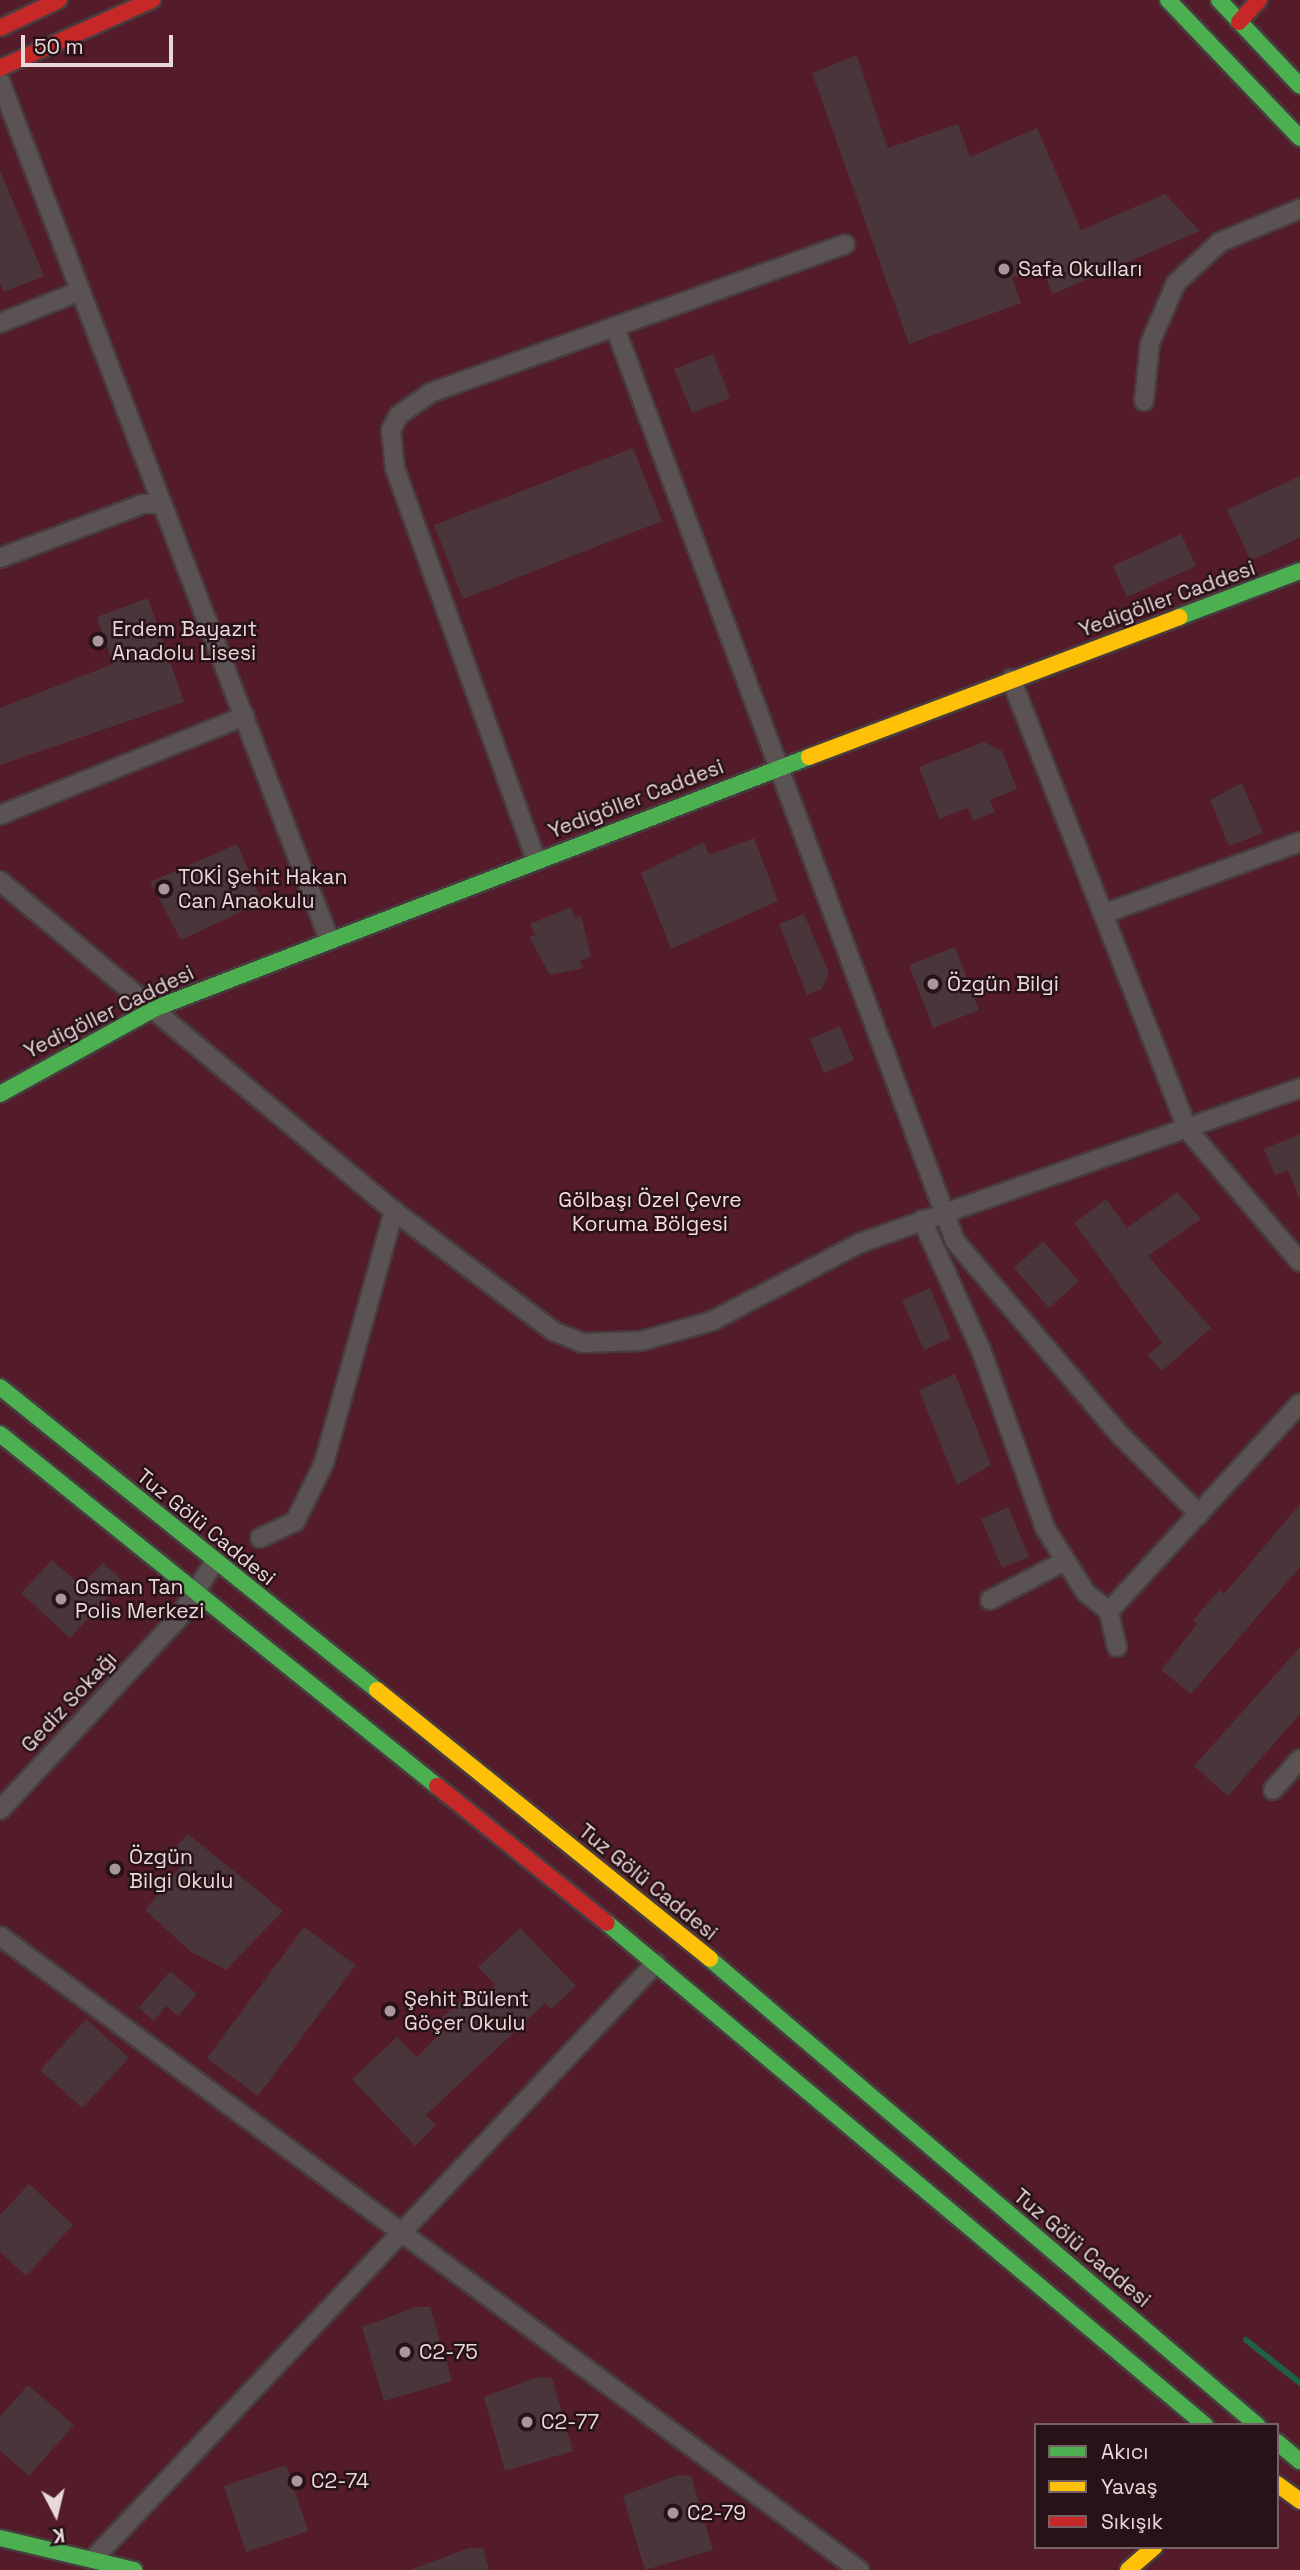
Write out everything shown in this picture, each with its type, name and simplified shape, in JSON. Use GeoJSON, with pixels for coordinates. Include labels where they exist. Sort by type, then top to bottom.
{"type":"FeatureCollection","features":[{"type":"Feature","properties":{"kind":"street"},"geometry":{"type":"LineString","coordinates":[[0,28],[59,0]]}},
{"type":"Feature","properties":{"kind":"street"},"geometry":{"type":"LineString","coordinates":[[0,68],[152,0]]}},
{"type":"Feature","properties":{"kind":"street"},"geometry":{"type":"LineString","coordinates":[[1168,0],[1300,138]]}},
{"type":"Feature","properties":{"kind":"street"},"geometry":{"type":"LineString","coordinates":[[1183,15],[1198,0]]}},
{"type":"Feature","properties":{"kind":"street"},"geometry":{"type":"LineString","coordinates":[[1219,0],[1300,86]]}},
{"type":"Feature","properties":{"kind":"street"},"geometry":{"type":"LineString","coordinates":[[1239,22],[1259,0]]}},
{"type":"Feature","properties":{"kind":"street"},"geometry":{"type":"LineString","coordinates":[[1244,79],[1269,54]]}},
{"type":"Feature","properties":{"kind":"street"},"geometry":{"type":"LineString","coordinates":[[0,81],[78,292],[245,716],[329,939]]}},
{"type":"Feature","properties":{"kind":"street"},"geometry":{"type":"LineString","coordinates":[[1144,401],[1145,366],[1163,305],[1190,266],[1220,242],[1300,209]]}},
{"type":"Feature","properties":{"kind":"street"},"geometry":{"type":"LineString","coordinates":[[536,860],[395,468],[391,430],[399,415],[430,393],[616,330],[845,244]]}},
{"type":"Feature","properties":{"kind":"street"},"geometry":{"type":"LineString","coordinates":[[0,323],[78,292]]}},
{"type":"Feature","properties":{"kind":"street"},"geometry":{"type":"LineString","coordinates":[[616,330],[774,769],[943,1213],[967,1258],[1199,1514]]}},
{"type":"Feature","properties":{"kind":"street"},"geometry":{"type":"LineString","coordinates":[[0,558],[143,504],[160,504]]}},
{"type":"Feature","properties":{"kind":"street","name":"Yedigöller Caddesi"},"geometry":{"type":"LineString","coordinates":[[0,1094],[156,1008],[774,769],[1300,571]]}},
{"type":"Feature","properties":{"kind":"street"},"geometry":{"type":"LineString","coordinates":[[1010,679],[1106,913],[1188,1130],[1300,1262]]}},
{"type":"Feature","properties":{"kind":"street"},"geometry":{"type":"LineString","coordinates":[[0,816],[245,716]]}},
{"type":"Feature","properties":{"kind":"street"},"geometry":{"type":"LineString","coordinates":[[1106,913],[1300,842]]}},
{"type":"Feature","properties":{"kind":"street"},"geometry":{"type":"LineString","coordinates":[[0,881],[156,1008],[394,1210],[553,1331],[583,1343],[641,1341],[712,1321],[806,1268],[922,1220],[1188,1130],[1300,1088]]}},
{"type":"Feature","properties":{"kind":"street"},"geometry":{"type":"LineString","coordinates":[[260,1538],[295,1522],[324,1463],[394,1210]]}},
{"type":"Feature","properties":{"kind":"street"},"geometry":{"type":"LineString","coordinates":[[922,1220],[981,1350],[1045,1528],[1086,1593],[1109,1612],[1117,1647]]}},
{"type":"Feature","properties":{"kind":"street","name":"Tuz Gölü Caddesi"},"geometry":{"type":"LineString","coordinates":[[0,1387],[681,1935],[1255,2423]]}},
{"type":"Feature","properties":{"kind":"street"},"geometry":{"type":"LineString","coordinates":[[1109,1612],[1300,1403]]}},
{"type":"Feature","properties":{"kind":"street"},"geometry":{"type":"LineString","coordinates":[[0,1434],[656,1963],[1203,2423]]}},
{"type":"Feature","properties":{"kind":"street","name":"Gediz Sokağı"},"geometry":{"type":"LineString","coordinates":[[0,1810],[197,1591],[215,1561]]}},
{"type":"Feature","properties":{"kind":"street"},"geometry":{"type":"LineString","coordinates":[[990,1600],[1065,1561]]}},
{"type":"Feature","properties":{"kind":"street"},"geometry":{"type":"LineString","coordinates":[[1273,1790],[1300,1759]]}},
{"type":"Feature","properties":{"kind":"street"},"geometry":{"type":"LineString","coordinates":[[0,1936],[859,2570]]}},
{"type":"Feature","properties":{"kind":"street"},"geometry":{"type":"LineString","coordinates":[[96,2557],[656,1963]]}},
{"type":"Feature","properties":{"kind":"street"},"geometry":{"type":"LineString","coordinates":[[1279,2444],[1300,2461]]}},
{"type":"Feature","properties":{"kind":"street"},"geometry":{"type":"LineString","coordinates":[[1279,2485],[1300,2501]]}},
{"type":"Feature","properties":{"kind":"street"},"geometry":{"type":"LineString","coordinates":[[0,2538],[96,2557],[134,2570]]}},
{"type":"Feature","properties":{"kind":"street"},"geometry":{"type":"LineString","coordinates":[[1128,2570],[1152,2549]]}},
{"type":"Feature","properties":{"kind":"green space","name":"Gölbaşı Özel Çevre Koruma Bölgesi"},"geometry":{"type":"Polygon","coordinates":[[[0,0],[1300,0],[1300,2570],[0,2570],[0,0]]]}},
{"type":"Feature","properties":{"kind":"building","name":"Safa Okulları"},"geometry":{"type":"Polygon","coordinates":[[[857,55],[888,148],[958,124],[970,157],[1037,128],[1081,230],[1165,194],[1200,231],[1053,294],[1042,268],[1012,278],[1021,303],[909,344],[812,73],[857,55]]]}},
{"type":"Feature","properties":{"kind":"building"},"geometry":{"type":"Polygon","coordinates":[[[0,170],[44,276],[4,292],[0,283],[0,170]]]}},
{"type":"Feature","properties":{"kind":"building"},"geometry":{"type":"Polygon","coordinates":[[[713,354],[730,398],[692,413],[674,369],[713,354]]]}},
{"type":"Feature","properties":{"kind":"building"},"geometry":{"type":"Polygon","coordinates":[[[633,448],[662,521],[463,599],[434,525],[633,448]]]}},
{"type":"Feature","properties":{"kind":"building"},"geometry":{"type":"Polygon","coordinates":[[[1300,476],[1300,537],[1251,561],[1227,510],[1300,476]]]}},
{"type":"Feature","properties":{"kind":"building"},"geometry":{"type":"Polygon","coordinates":[[[1181,534],[1196,566],[1127,597],[1113,566],[1181,534]]]}},
{"type":"Feature","properties":{"kind":"building"},"geometry":{"type":"Polygon","coordinates":[[[148,598],[184,702],[0,765],[0,708],[113,664],[97,617],[148,598]]]}},
{"type":"Feature","properties":{"kind":"building"},"geometry":{"type":"Polygon","coordinates":[[[984,742],[1002,751],[1017,789],[990,800],[995,812],[973,821],[968,808],[939,819],[919,767],[984,742]]]}},
{"type":"Feature","properties":{"kind":"building"},"geometry":{"type":"Polygon","coordinates":[[[1242,783],[1263,833],[1229,846],[1210,800],[1242,783]]]}},
{"type":"Feature","properties":{"kind":"building"},"geometry":{"type":"Polygon","coordinates":[[[754,838],[778,901],[671,949],[641,873],[704,842],[709,855],[754,838]]]}},
{"type":"Feature","properties":{"kind":"building","name":"TOKİ Şehit Hakan Can Anaokulu"},"geometry":{"type":"Polygon","coordinates":[[[237,844],[262,902],[181,940],[150,882],[237,844]]]}},
{"type":"Feature","properties":{"kind":"building"},"geometry":{"type":"Polygon","coordinates":[[[571,907],[575,918],[581,915],[591,957],[580,961],[583,968],[550,975],[529,937],[535,935],[530,924],[571,907]]]}},
{"type":"Feature","properties":{"kind":"building"},"geometry":{"type":"Polygon","coordinates":[[[804,914],[829,973],[822,989],[807,995],[779,924],[804,914]]]}},
{"type":"Feature","properties":{"kind":"building"},"geometry":{"type":"Polygon","coordinates":[[[955,947],[979,1010],[933,1028],[909,965],[955,947]]]}},
{"type":"Feature","properties":{"kind":"building"},"geometry":{"type":"Polygon","coordinates":[[[840,1026],[854,1060],[824,1073],[810,1039],[840,1026]]]}},
{"type":"Feature","properties":{"kind":"building"},"geometry":{"type":"Polygon","coordinates":[[[1300,1134],[1299,1198],[1288,1170],[1275,1175],[1264,1149],[1300,1134]]]}},
{"type":"Feature","properties":{"kind":"building"},"geometry":{"type":"Polygon","coordinates":[[[1177,1192],[1201,1219],[1148,1256],[1211,1328],[1162,1371],[1147,1355],[1162,1343],[1074,1223],[1106,1199],[1127,1228],[1177,1192]]]}},
{"type":"Feature","properties":{"kind":"building"},"geometry":{"type":"Polygon","coordinates":[[[1043,1241],[1079,1281],[1049,1308],[1014,1268],[1043,1241]]]}},
{"type":"Feature","properties":{"kind":"building"},"geometry":{"type":"Polygon","coordinates":[[[930,1288],[951,1338],[924,1350],[902,1300],[930,1288]]]}},
{"type":"Feature","properties":{"kind":"building"},"geometry":{"type":"Polygon","coordinates":[[[955,1374],[991,1465],[957,1485],[919,1390],[955,1374]]]}},
{"type":"Feature","properties":{"kind":"building"},"geometry":{"type":"Polygon","coordinates":[[[1300,1504],[1300,1567],[1191,1694],[1161,1670],[1197,1624],[1193,1620],[1219,1590],[1224,1594],[1300,1504]]]}},
{"type":"Feature","properties":{"kind":"building"},"geometry":{"type":"Polygon","coordinates":[[[1008,1507],[1029,1557],[1002,1568],[981,1519],[1008,1507]]]}},
{"type":"Feature","properties":{"kind":"building","name":"Osman Tan Polis Merkezi"},"geometry":{"type":"Polygon","coordinates":[[[52,1560],[81,1586],[103,1563],[123,1581],[70,1638],[21,1593],[52,1560]]]}},
{"type":"Feature","properties":{"kind":"building"},"geometry":{"type":"Polygon","coordinates":[[[1300,1647],[1300,1714],[1228,1796],[1194,1766],[1300,1647]]]}},
{"type":"Feature","properties":{"kind":"building"},"geometry":{"type":"Polygon","coordinates":[[[188,1834],[283,1911],[226,1970],[191,1952],[145,1910],[189,1857],[175,1848],[188,1834]]]}},
{"type":"Feature","properties":{"kind":"building"},"geometry":{"type":"Polygon","coordinates":[[[304,1927],[356,1965],[258,2096],[207,2058],[304,1927]]]}},
{"type":"Feature","properties":{"kind":"building"},"geometry":{"type":"Polygon","coordinates":[[[520,1928],[576,1986],[551,2009],[545,2003],[426,2115],[436,2125],[415,2146],[352,2079],[397,2037],[417,2057],[444,2030],[437,2022],[460,2001],[469,2009],[495,1985],[478,1967],[520,1928]]]}},
{"type":"Feature","properties":{"kind":"building"},"geometry":{"type":"Polygon","coordinates":[[[170,1971],[197,1994],[178,2016],[166,2006],[154,2021],[139,2008],[170,1971]]]}},
{"type":"Feature","properties":{"kind":"building"},"geometry":{"type":"Polygon","coordinates":[[[86,2019],[129,2058],[82,2108],[40,2070],[86,2019]]]}},
{"type":"Feature","properties":{"kind":"building"},"geometry":{"type":"Polygon","coordinates":[[[29,2184],[73,2225],[26,2276],[0,2252],[0,2215],[29,2184]]]}},
{"type":"Feature","properties":{"kind":"building"},"geometry":{"type":"Polygon","coordinates":[[[416,2307],[430,2307],[452,2381],[384,2401],[362,2327],[416,2307]]]}},
{"type":"Feature","properties":{"kind":"building"},"geometry":{"type":"Polygon","coordinates":[[[538,2377],[552,2378],[573,2451],[505,2471],[484,2397],[538,2377]]]}},
{"type":"Feature","properties":{"kind":"building"},"geometry":{"type":"Polygon","coordinates":[[[28,2385],[74,2425],[29,2476],[0,2451],[0,2417],[28,2385]]]}},
{"type":"Feature","properties":{"kind":"building"},"geometry":{"type":"Polygon","coordinates":[[[286,2465],[308,2531],[246,2552],[224,2486],[286,2465]]]}},
{"type":"Feature","properties":{"kind":"building"},"geometry":{"type":"Polygon","coordinates":[[[678,2475],[691,2476],[713,2550],[645,2570],[623,2496],[678,2475]]]}},
{"type":"Feature","properties":{"kind":"building"},"geometry":{"type":"Polygon","coordinates":[[[469,2548],[483,2548],[489,2570],[410,2570],[469,2548]]]}},
{"type":"Feature","properties":{"kind":"waterway"},"geometry":{"type":"LineString","coordinates":[[1246,2340],[1300,2383]]}},
{"type":"Feature","properties":{"kind":"traffic: fast"},"geometry":{"type":"LineString","coordinates":[[1168,0],[1300,138]]}},
{"type":"Feature","properties":{"kind":"traffic: fast"},"geometry":{"type":"LineString","coordinates":[[1219,0],[1300,86]]}},
{"type":"Feature","properties":{"kind":"traffic: fast"},"geometry":{"type":"LineString","coordinates":[[1179,617],[1300,571]]}},
{"type":"Feature","properties":{"kind":"traffic: fast"},"geometry":{"type":"LineString","coordinates":[[0,1094],[156,1008],[809,757]]}},
{"type":"Feature","properties":{"kind":"traffic: fast"},"geometry":{"type":"LineString","coordinates":[[0,1387],[377,1690]]}},
{"type":"Feature","properties":{"kind":"traffic: fast"},"geometry":{"type":"LineString","coordinates":[[0,1434],[437,1786]]}},
{"type":"Feature","properties":{"kind":"traffic: fast"},"geometry":{"type":"LineString","coordinates":[[607,1923],[1203,2423]]}},
{"type":"Feature","properties":{"kind":"traffic: fast"},"geometry":{"type":"LineString","coordinates":[[710,1959],[1255,2423]]}},
{"type":"Feature","properties":{"kind":"traffic: fast"},"geometry":{"type":"LineString","coordinates":[[1279,2444],[1300,2461]]}},
{"type":"Feature","properties":{"kind":"traffic: fast"},"geometry":{"type":"LineString","coordinates":[[0,2538],[134,2570]]}},
{"type":"Feature","properties":{"kind":"traffic: slow"},"geometry":{"type":"LineString","coordinates":[[809,757],[1179,617]]}},
{"type":"Feature","properties":{"kind":"traffic: slow"},"geometry":{"type":"LineString","coordinates":[[377,1690],[710,1959]]}},
{"type":"Feature","properties":{"kind":"traffic: slow"},"geometry":{"type":"LineString","coordinates":[[1279,2485],[1300,2501]]}},
{"type":"Feature","properties":{"kind":"traffic: slow"},"geometry":{"type":"LineString","coordinates":[[1128,2570],[1152,2549]]}},
{"type":"Feature","properties":{"kind":"traffic: jam"},"geometry":{"type":"LineString","coordinates":[[0,28],[59,0]]}},
{"type":"Feature","properties":{"kind":"traffic: jam"},"geometry":{"type":"LineString","coordinates":[[0,68],[152,0]]}},
{"type":"Feature","properties":{"kind":"traffic: jam"},"geometry":{"type":"LineString","coordinates":[[1239,22],[1259,0]]}},
{"type":"Feature","properties":{"kind":"traffic: jam"},"geometry":{"type":"LineString","coordinates":[[437,1786],[607,1923]]}},
{"type":"Feature","properties":{"kind":"place","name":"Safa Okulları"},"geometry":{"type":"Point","coordinates":[1004,269]}},
{"type":"Feature","properties":{"kind":"place","name":"Erdem Bayazıt Anadolu Lisesi"},"geometry":{"type":"Point","coordinates":[98,641]}},
{"type":"Feature","properties":{"kind":"place","name":"TOKİ Şehit Hakan Can Anaokulu"},"geometry":{"type":"Point","coordinates":[164,889]}},
{"type":"Feature","properties":{"kind":"place","name":"Özgün Bilgi"},"geometry":{"type":"Point","coordinates":[933,984]}},
{"type":"Feature","properties":{"kind":"place","name":"Osman Tan Polis Merkezi"},"geometry":{"type":"Point","coordinates":[61,1599]}},
{"type":"Feature","properties":{"kind":"place","name":"Özgün Bilgi Okulu"},"geometry":{"type":"Point","coordinates":[115,1869]}},
{"type":"Feature","properties":{"kind":"place","name":"Şehit Bülent Göçer Okulu"},"geometry":{"type":"Point","coordinates":[390,2011]}},
{"type":"Feature","properties":{"kind":"place","name":"C2-75"},"geometry":{"type":"Point","coordinates":[405,2352]}},
{"type":"Feature","properties":{"kind":"place","name":"C2-77"},"geometry":{"type":"Point","coordinates":[527,2422]}},
{"type":"Feature","properties":{"kind":"place","name":"C2-74"},"geometry":{"type":"Point","coordinates":[297,2481]}},
{"type":"Feature","properties":{"kind":"place","name":"C2-79"},"geometry":{"type":"Point","coordinates":[673,2513]}}]}
